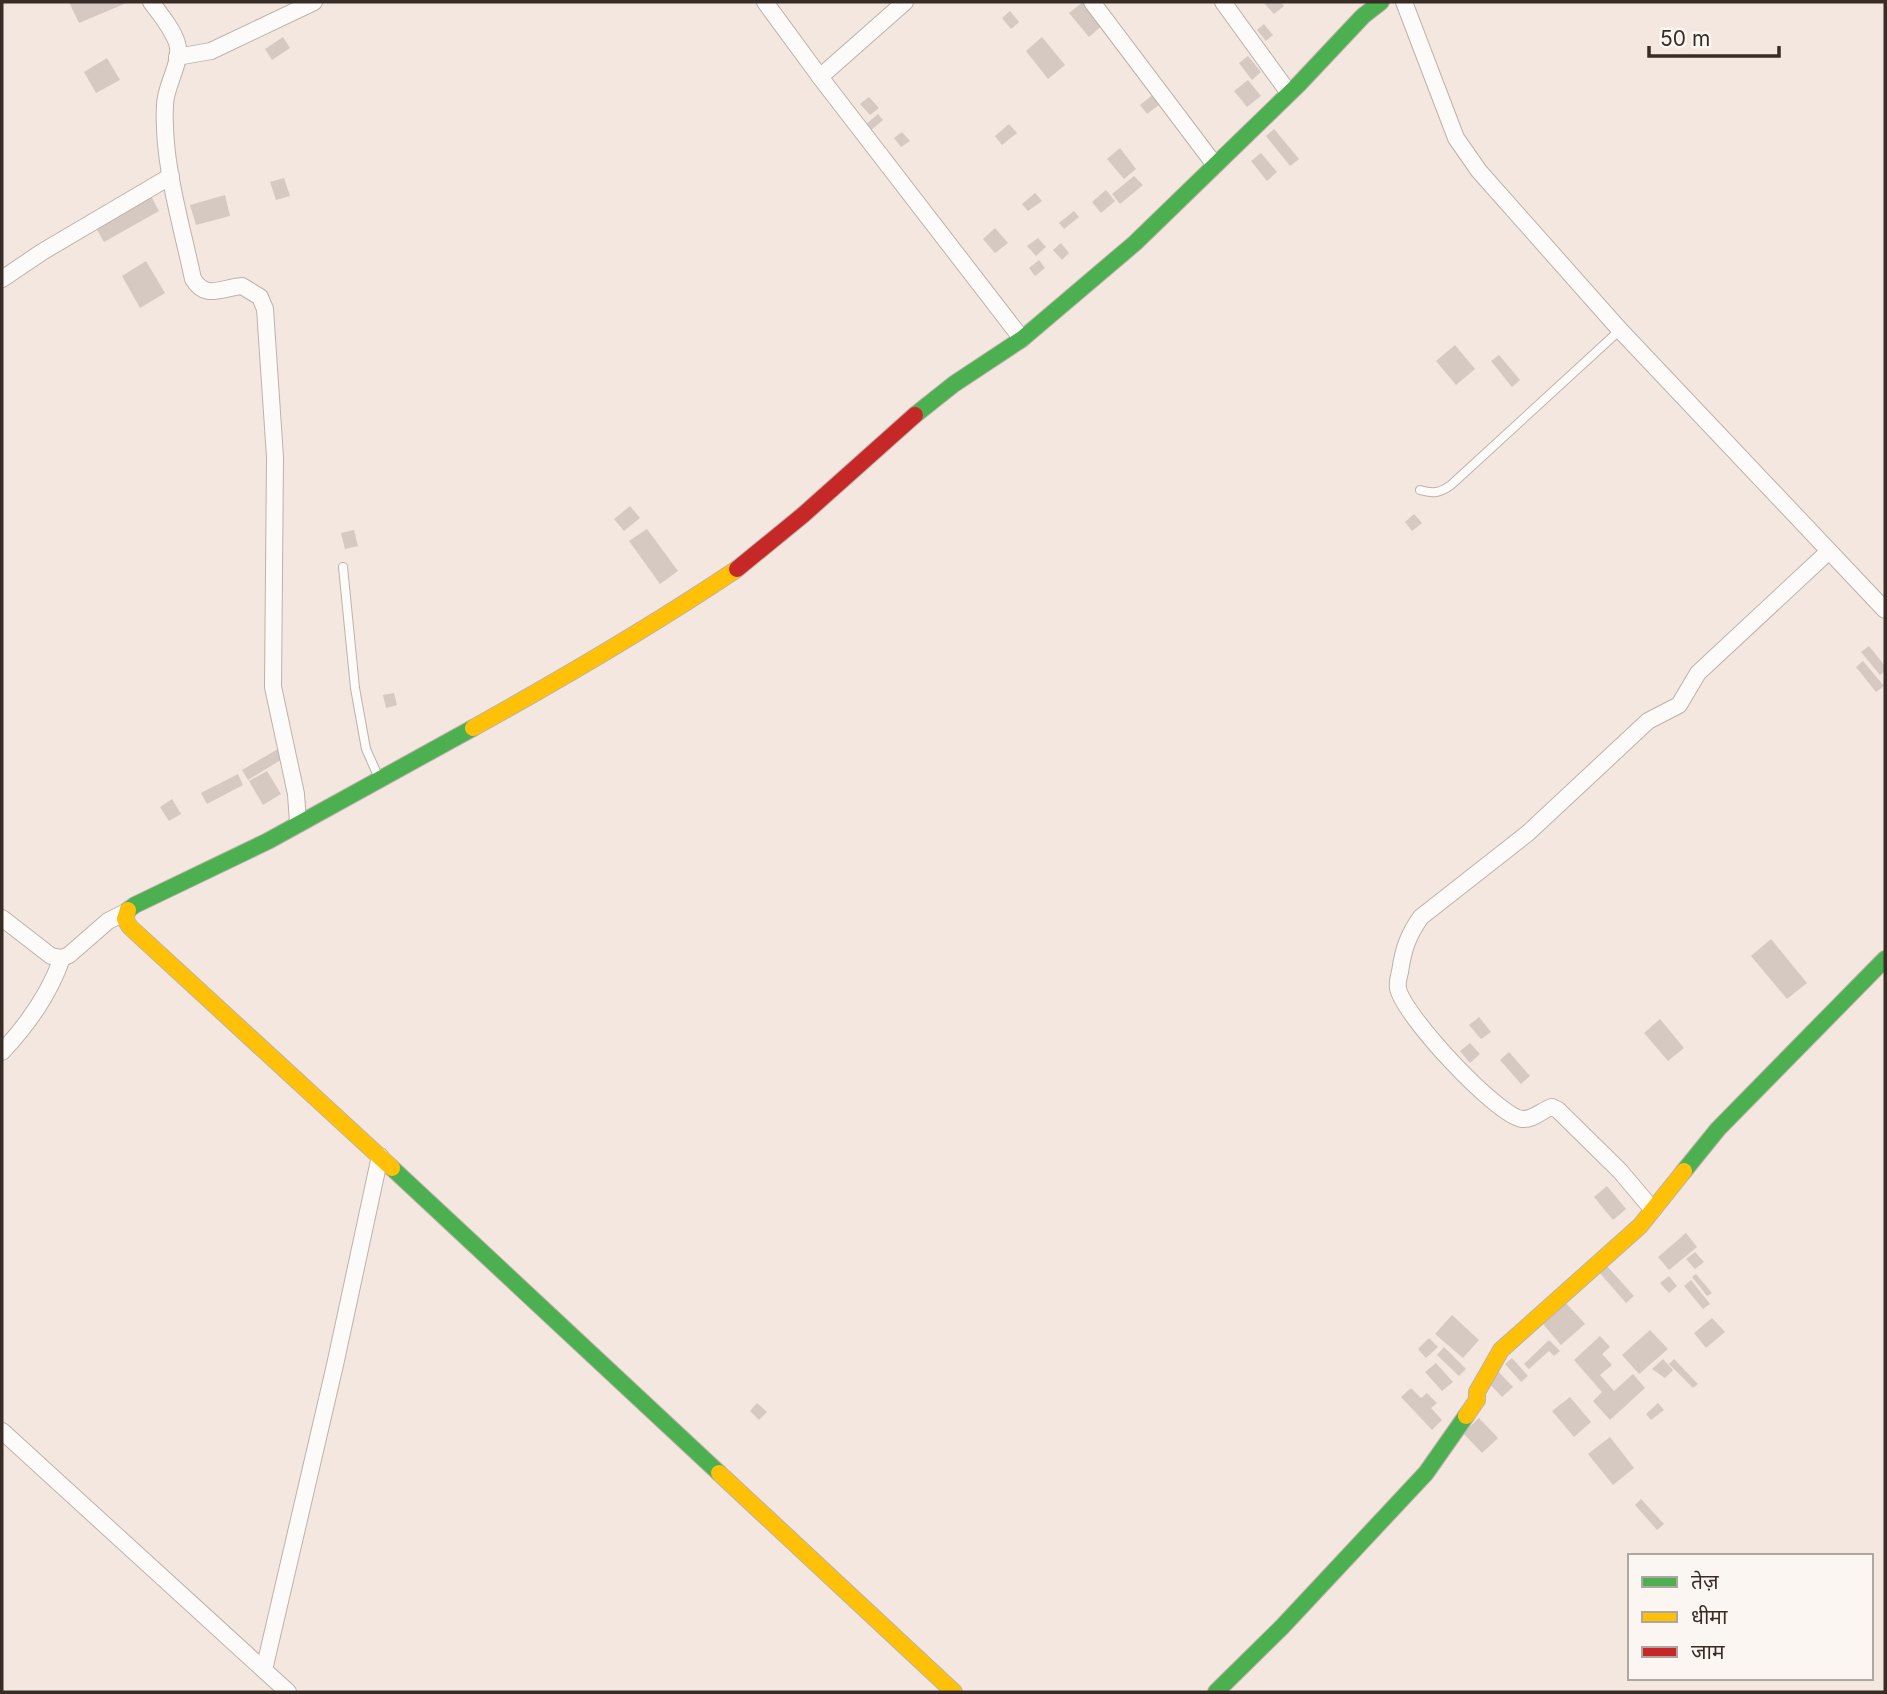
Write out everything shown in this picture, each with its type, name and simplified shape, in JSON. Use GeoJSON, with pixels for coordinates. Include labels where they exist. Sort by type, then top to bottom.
{"type":"FeatureCollection","features":[{"type":"Feature","properties":{"kind":"street"},"geometry":{"type":"LineString","coordinates":[[151,2],[177,44],[177,57],[165,96],[164,117],[171,176],[193,278],[199,288],[208,292],[242,286],[260,297],[265,309],[275,457],[273,687],[296,794],[298,823]]}},
{"type":"Feature","properties":{"kind":"street"},"geometry":{"type":"LineString","coordinates":[[177,57],[211,51],[314,2]]}},
{"type":"Feature","properties":{"kind":"street"},"geometry":{"type":"LineString","coordinates":[[765,2],[1022,339]]}},
{"type":"Feature","properties":{"kind":"street"},"geometry":{"type":"LineString","coordinates":[[820,76],[905,2]]}},
{"type":"Feature","properties":{"kind":"street"},"geometry":{"type":"LineString","coordinates":[[1091,2],[1214,165]]}},
{"type":"Feature","properties":{"kind":"street"},"geometry":{"type":"LineString","coordinates":[[1223,2],[1289,93]]}},
{"type":"Feature","properties":{"kind":"street"},"geometry":{"type":"LineString","coordinates":[[2,918],[51,956],[62,958],[69,955],[108,921],[135,905],[268,841],[543,690],[680,607],[751,558],[917,413],[954,384],[1022,339],[1135,243],[1289,93],[1363,16],[1381,2]]}},
{"type":"Feature","properties":{"kind":"street"},"geometry":{"type":"LineString","coordinates":[[1405,2],[1456,138],[1501,197],[1620,330],[1885,610]]}},
{"type":"Feature","properties":{"kind":"street"},"geometry":{"type":"LineString","coordinates":[[2,279],[42,252],[171,176]]}},
{"type":"Feature","properties":{"kind":"street"},"geometry":{"type":"LineString","coordinates":[[1653,1210],[1620,1171],[1558,1110],[1552,1107],[1531,1118],[1519,1118],[1491,1098],[1452,1063],[1415,1019],[1398,988],[1403,951],[1409,934],[1421,917],[1528,833],[1648,721],[1679,705],[1698,673],[1828,552]]}},
{"type":"Feature","properties":{"kind":"street"},"geometry":{"type":"LineString","coordinates":[[126,912],[125,919],[130,927],[380,1156],[954,1692]]}},
{"type":"Feature","properties":{"kind":"street"},"geometry":{"type":"LineString","coordinates":[[2,1052],[36,1012],[54,980],[62,958]]}},
{"type":"Feature","properties":{"kind":"street"},"geometry":{"type":"LineString","coordinates":[[1216,1692],[1282,1627],[1426,1473],[1477,1400],[1478,1392],[1501,1350],[1640,1226],[1718,1129],[1885,960]]}},
{"type":"Feature","properties":{"kind":"street"},"geometry":{"type":"LineString","coordinates":[[264,1670],[335,1366],[380,1156]]}},
{"type":"Feature","properties":{"kind":"street"},"geometry":{"type":"LineString","coordinates":[[2,1430],[288,1692]]}},
{"type":"Feature","properties":{"kind":"lane"},"geometry":{"type":"LineString","coordinates":[[1420,491],[1433,494],[1451,485],[1620,330]]}},
{"type":"Feature","properties":{"kind":"lane"},"geometry":{"type":"LineString","coordinates":[[343,567],[355,688],[366,748],[380,779]]}},
{"type":"Feature","properties":{"kind":"building"},"geometry":{"type":"Polygon","coordinates":[[[69,2],[129,2],[79,23],[69,2]]]}},
{"type":"Feature","properties":{"kind":"building"},"geometry":{"type":"Polygon","coordinates":[[[1083,2],[1104,24],[1089,37],[1069,13],[1083,2]]]}},
{"type":"Feature","properties":{"kind":"building"},"geometry":{"type":"Polygon","coordinates":[[[1263,2],[1281,2],[1284,6],[1274,14],[1263,2]]]}},
{"type":"Feature","properties":{"kind":"building"},"geometry":{"type":"Polygon","coordinates":[[[1010,11],[1019,22],[1011,29],[1002,18],[1010,11]]]}},
{"type":"Feature","properties":{"kind":"building"},"geometry":{"type":"Polygon","coordinates":[[[1264,24],[1273,35],[1266,41],[1257,30],[1264,24]]]}},
{"type":"Feature","properties":{"kind":"building"},"geometry":{"type":"Polygon","coordinates":[[[283,37],[290,48],[272,60],[265,49],[283,37]]]}},
{"type":"Feature","properties":{"kind":"building"},"geometry":{"type":"Polygon","coordinates":[[[1042,37],[1065,65],[1048,79],[1026,51],[1042,37]]]}},
{"type":"Feature","properties":{"kind":"building"},"geometry":{"type":"Polygon","coordinates":[[[1248,56],[1261,72],[1252,80],[1239,63],[1248,56]]]}},
{"type":"Feature","properties":{"kind":"building"},"geometry":{"type":"Polygon","coordinates":[[[107,58],[120,80],[96,93],[84,72],[107,58]]]}},
{"type":"Feature","properties":{"kind":"building"},"geometry":{"type":"Polygon","coordinates":[[[1248,80],[1261,96],[1247,107],[1234,91],[1248,80]]]}},
{"type":"Feature","properties":{"kind":"building"},"geometry":{"type":"Polygon","coordinates":[[[1155,93],[1163,102],[1147,114],[1140,105],[1155,93]]]}},
{"type":"Feature","properties":{"kind":"building"},"geometry":{"type":"Polygon","coordinates":[[[869,97],[879,108],[870,115],[860,104],[869,97]]]}},
{"type":"Feature","properties":{"kind":"building"},"geometry":{"type":"Polygon","coordinates":[[[878,114],[883,120],[869,132],[864,126],[878,114]]]}},
{"type":"Feature","properties":{"kind":"building"},"geometry":{"type":"Polygon","coordinates":[[[1009,124],[1017,133],[1002,145],[995,136],[1009,124]]]}},
{"type":"Feature","properties":{"kind":"building"},"geometry":{"type":"Polygon","coordinates":[[[1274,129],[1299,159],[1290,166],[1266,136],[1274,129]]]}},
{"type":"Feature","properties":{"kind":"building"},"geometry":{"type":"Polygon","coordinates":[[[902,132],[910,141],[901,147],[894,138],[902,132]]]}},
{"type":"Feature","properties":{"kind":"building"},"geometry":{"type":"Polygon","coordinates":[[[1120,148],[1136,169],[1124,179],[1107,159],[1120,148]]]}},
{"type":"Feature","properties":{"kind":"building"},"geometry":{"type":"Polygon","coordinates":[[[1261,153],[1277,172],[1267,181],[1251,161],[1261,153]]]}},
{"type":"Feature","properties":{"kind":"building"},"geometry":{"type":"Polygon","coordinates":[[[1134,176],[1143,185],[1120,204],[1112,194],[1134,176]]]}},
{"type":"Feature","properties":{"kind":"building"},"geometry":{"type":"Polygon","coordinates":[[[284,178],[290,196],[276,200],[270,182],[284,178]]]}},
{"type":"Feature","properties":{"kind":"building"},"geometry":{"type":"Polygon","coordinates":[[[1106,190],[1115,201],[1101,213],[1092,202],[1106,190]]]}},
{"type":"Feature","properties":{"kind":"building"},"geometry":{"type":"Polygon","coordinates":[[[1035,193],[1042,201],[1028,211],[1022,204],[1035,193]]]}},
{"type":"Feature","properties":{"kind":"building"},"geometry":{"type":"Polygon","coordinates":[[[225,195],[230,216],[196,225],[190,205],[225,195]]]}},
{"type":"Feature","properties":{"kind":"building"},"geometry":{"type":"Polygon","coordinates":[[[151,196],[159,211],[104,242],[96,228],[151,196]]]}},
{"type":"Feature","properties":{"kind":"building"},"geometry":{"type":"Polygon","coordinates":[[[1074,211],[1079,217],[1064,229],[1059,223],[1074,211]]]}},
{"type":"Feature","properties":{"kind":"building"},"geometry":{"type":"Polygon","coordinates":[[[995,228],[1008,243],[995,253],[983,239],[995,228]]]}},
{"type":"Feature","properties":{"kind":"building"},"geometry":{"type":"Polygon","coordinates":[[[1038,238],[1046,247],[1036,256],[1027,246],[1038,238]]]}},
{"type":"Feature","properties":{"kind":"building"},"geometry":{"type":"Polygon","coordinates":[[[1061,243],[1069,253],[1062,260],[1053,250],[1061,243]]]}},
{"type":"Feature","properties":{"kind":"building"},"geometry":{"type":"Polygon","coordinates":[[[1039,260],[1045,268],[1035,276],[1029,268],[1039,260]]]}},
{"type":"Feature","properties":{"kind":"building"},"geometry":{"type":"Polygon","coordinates":[[[146,261],[165,293],[140,308],[122,276],[146,261]]]}},
{"type":"Feature","properties":{"kind":"building"},"geometry":{"type":"Polygon","coordinates":[[[1455,345],[1475,369],[1456,385],[1436,361],[1455,345]]]}},
{"type":"Feature","properties":{"kind":"building"},"geometry":{"type":"Polygon","coordinates":[[[1499,355],[1520,380],[1512,387],[1491,361],[1499,355]]]}},
{"type":"Feature","properties":{"kind":"building"},"geometry":{"type":"Polygon","coordinates":[[[630,506],[640,518],[624,531],[614,519],[630,506]]]}},
{"type":"Feature","properties":{"kind":"building"},"geometry":{"type":"Polygon","coordinates":[[[1414,514],[1422,523],[1412,531],[1405,522],[1414,514]]]}},
{"type":"Feature","properties":{"kind":"building"},"geometry":{"type":"Polygon","coordinates":[[[647,529],[678,571],[660,584],[629,541],[647,529]]]}},
{"type":"Feature","properties":{"kind":"building"},"geometry":{"type":"Polygon","coordinates":[[[354,530],[358,546],[345,549],[341,533],[354,530]]]}},
{"type":"Feature","properties":{"kind":"building"},"geometry":{"type":"Polygon","coordinates":[[[1869,646],[1885,666],[1885,671],[1880,675],[1861,652],[1869,646]]]}},
{"type":"Feature","properties":{"kind":"building"},"geometry":{"type":"Polygon","coordinates":[[[1863,661],[1884,686],[1876,692],[1856,667],[1863,661]]]}},
{"type":"Feature","properties":{"kind":"building"},"geometry":{"type":"Polygon","coordinates":[[[394,693],[397,705],[386,708],[383,695],[394,693]]]}},
{"type":"Feature","properties":{"kind":"building"},"geometry":{"type":"Polygon","coordinates":[[[278,749],[284,758],[248,780],[242,770],[278,749]]]}},
{"type":"Feature","properties":{"kind":"building"},"geometry":{"type":"Polygon","coordinates":[[[267,771],[281,794],[263,805],[249,781],[267,771]]]}},
{"type":"Feature","properties":{"kind":"building"},"geometry":{"type":"Polygon","coordinates":[[[238,774],[243,785],[207,804],[201,793],[238,774]]]}},
{"type":"Feature","properties":{"kind":"building"},"geometry":{"type":"Polygon","coordinates":[[[172,799],[181,814],[169,821],[160,807],[172,799]]]}},
{"type":"Feature","properties":{"kind":"building"},"geometry":{"type":"Polygon","coordinates":[[[1771,939],[1807,983],[1787,999],[1751,956],[1771,939]]]}},
{"type":"Feature","properties":{"kind":"building"},"geometry":{"type":"Polygon","coordinates":[[[1479,1017],[1491,1032],[1481,1039],[1469,1025],[1479,1017]]]}},
{"type":"Feature","properties":{"kind":"building"},"geometry":{"type":"Polygon","coordinates":[[[1660,1019],[1684,1048],[1668,1061],[1644,1033],[1660,1019]]]}},
{"type":"Feature","properties":{"kind":"building"},"geometry":{"type":"Polygon","coordinates":[[[1470,1043],[1480,1054],[1470,1063],[1460,1051],[1470,1043]]]}},
{"type":"Feature","properties":{"kind":"building"},"geometry":{"type":"Polygon","coordinates":[[[1509,1052],[1530,1076],[1521,1084],[1500,1060],[1509,1052]]]}},
{"type":"Feature","properties":{"kind":"building"},"geometry":{"type":"Polygon","coordinates":[[[1607,1186],[1626,1209],[1613,1220],[1594,1197],[1607,1186]]]}},
{"type":"Feature","properties":{"kind":"building"},"geometry":{"type":"Polygon","coordinates":[[[1686,1233],[1697,1247],[1669,1270],[1658,1257],[1686,1233]]]}},
{"type":"Feature","properties":{"kind":"building"},"geometry":{"type":"Polygon","coordinates":[[[1695,1252],[1704,1262],[1695,1269],[1686,1259],[1695,1252]]]}},
{"type":"Feature","properties":{"kind":"building"},"geometry":{"type":"Polygon","coordinates":[[[1605,1264],[1634,1296],[1626,1303],[1598,1271],[1605,1264]]]}},
{"type":"Feature","properties":{"kind":"building"},"geometry":{"type":"Polygon","coordinates":[[[1696,1274],[1712,1293],[1707,1296],[1692,1277],[1696,1274]]]}},
{"type":"Feature","properties":{"kind":"building"},"geometry":{"type":"Polygon","coordinates":[[[1669,1276],[1677,1286],[1669,1293],[1660,1283],[1669,1276]]]}},
{"type":"Feature","properties":{"kind":"building"},"geometry":{"type":"Polygon","coordinates":[[[1691,1280],[1710,1304],[1703,1309],[1684,1286],[1691,1280]]]}},
{"type":"Feature","properties":{"kind":"building"},"geometry":{"type":"Polygon","coordinates":[[[1566,1303],[1585,1324],[1561,1345],[1543,1324],[1566,1303]]]}},
{"type":"Feature","properties":{"kind":"building"},"geometry":{"type":"Polygon","coordinates":[[[1452,1315],[1479,1340],[1463,1358],[1435,1334],[1452,1315]]]}},
{"type":"Feature","properties":{"kind":"building"},"geometry":{"type":"Polygon","coordinates":[[[1712,1318],[1725,1332],[1706,1348],[1694,1333],[1712,1318]]]}},
{"type":"Feature","properties":{"kind":"building"},"geometry":{"type":"Polygon","coordinates":[[[1650,1330],[1668,1349],[1639,1374],[1622,1355],[1650,1330]]]}},
{"type":"Feature","properties":{"kind":"building"},"geometry":{"type":"Polygon","coordinates":[[[1600,1336],[1610,1347],[1602,1354],[1612,1365],[1600,1375],[1614,1391],[1633,1374],[1645,1388],[1610,1420],[1593,1401],[1602,1392],[1574,1360],[1600,1336]]]}},
{"type":"Feature","properties":{"kind":"building"},"geometry":{"type":"Polygon","coordinates":[[[1429,1338],[1438,1347],[1426,1358],[1418,1349],[1429,1338]]]}},
{"type":"Feature","properties":{"kind":"building"},"geometry":{"type":"Polygon","coordinates":[[[1549,1340],[1560,1351],[1554,1356],[1549,1351],[1529,1369],[1524,1364],[1549,1340]]]}},
{"type":"Feature","properties":{"kind":"building"},"geometry":{"type":"Polygon","coordinates":[[[1444,1347],[1466,1369],[1459,1376],[1437,1355],[1444,1347]]]}},
{"type":"Feature","properties":{"kind":"building"},"geometry":{"type":"Polygon","coordinates":[[[1512,1358],[1528,1376],[1521,1382],[1505,1364],[1512,1358]]]}},
{"type":"Feature","properties":{"kind":"building"},"geometry":{"type":"Polygon","coordinates":[[[1663,1359],[1673,1370],[1665,1378],[1652,1369],[1663,1359]]]}},
{"type":"Feature","properties":{"kind":"building"},"geometry":{"type":"Polygon","coordinates":[[[1674,1359],[1698,1384],[1693,1388],[1669,1364],[1674,1359]]]}},
{"type":"Feature","properties":{"kind":"building"},"geometry":{"type":"Polygon","coordinates":[[[1436,1363],[1453,1382],[1442,1391],[1425,1372],[1436,1363]]]}},
{"type":"Feature","properties":{"kind":"building"},"geometry":{"type":"Polygon","coordinates":[[[1497,1370],[1513,1387],[1502,1397],[1486,1380],[1497,1370]]]}},
{"type":"Feature","properties":{"kind":"building"},"geometry":{"type":"Polygon","coordinates":[[[1411,1388],[1421,1398],[1427,1393],[1437,1403],[1431,1408],[1442,1420],[1432,1430],[1401,1397],[1411,1388]]]}},
{"type":"Feature","properties":{"kind":"building"},"geometry":{"type":"Polygon","coordinates":[[[1570,1397],[1591,1422],[1574,1437],[1552,1411],[1570,1397]]]}},
{"type":"Feature","properties":{"kind":"building"},"geometry":{"type":"Polygon","coordinates":[[[757,1403],[767,1412],[759,1420],[750,1411],[757,1403]]]}},
{"type":"Feature","properties":{"kind":"building"},"geometry":{"type":"Polygon","coordinates":[[[1658,1403],[1664,1410],[1651,1420],[1646,1414],[1658,1403]]]}},
{"type":"Feature","properties":{"kind":"building"},"geometry":{"type":"Polygon","coordinates":[[[1479,1418],[1498,1438],[1482,1453],[1463,1433],[1479,1418]]]}},
{"type":"Feature","properties":{"kind":"building"},"geometry":{"type":"Polygon","coordinates":[[[1610,1437],[1634,1468],[1613,1485],[1588,1454],[1610,1437]]]}},
{"type":"Feature","properties":{"kind":"building"},"geometry":{"type":"Polygon","coordinates":[[[1641,1499],[1664,1524],[1657,1530],[1635,1505],[1641,1499]]]}},
{"type":"Feature","properties":{"kind":"traffic: fast"},"geometry":{"type":"LineString","coordinates":[[915,415],[954,384],[1022,339],[1135,243],[1299,84],[1363,16],[1381,2]]}},
{"type":"Feature","properties":{"kind":"traffic: fast"},"geometry":{"type":"LineString","coordinates":[[128,910],[268,841],[473,728]]}},
{"type":"Feature","properties":{"kind":"traffic: fast"},"geometry":{"type":"LineString","coordinates":[[1684,1171],[1718,1129],[1885,959]]}},
{"type":"Feature","properties":{"kind":"traffic: fast"},"geometry":{"type":"LineString","coordinates":[[392,1168],[719,1473]]}},
{"type":"Feature","properties":{"kind":"traffic: fast"},"geometry":{"type":"LineString","coordinates":[[1216,1692],[1282,1627],[1426,1473],[1466,1416]]}},
{"type":"Feature","properties":{"kind":"traffic: slow"},"geometry":{"type":"LineString","coordinates":[[473,728],[607,651],[737,569]]}},
{"type":"Feature","properties":{"kind":"traffic: slow"},"geometry":{"type":"LineString","coordinates":[[128,910],[125,919],[130,927],[392,1168]]}},
{"type":"Feature","properties":{"kind":"traffic: slow"},"geometry":{"type":"LineString","coordinates":[[1466,1416],[1477,1400],[1477,1392],[1501,1350],[1640,1226],[1684,1171]]}},
{"type":"Feature","properties":{"kind":"traffic: slow"},"geometry":{"type":"LineString","coordinates":[[719,1473],[954,1692]]}},
{"type":"Feature","properties":{"kind":"traffic: jam"},"geometry":{"type":"LineString","coordinates":[[737,569],[803,515],[915,415]]}}]}
